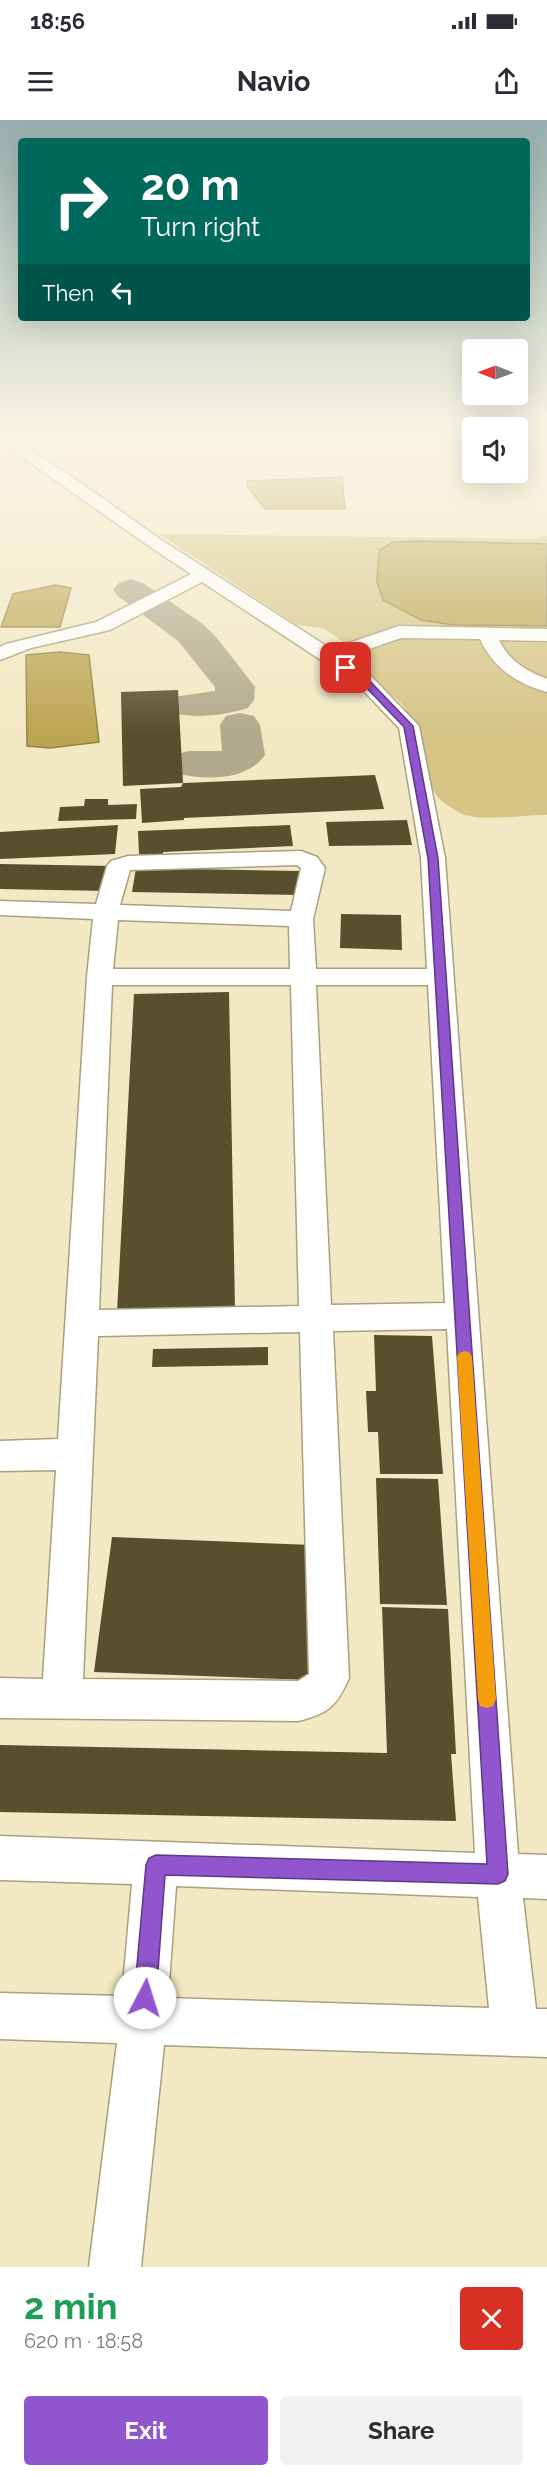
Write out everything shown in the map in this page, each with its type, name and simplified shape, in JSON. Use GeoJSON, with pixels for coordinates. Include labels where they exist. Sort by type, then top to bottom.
{"type":"FeatureCollection","features":[{"type":"Feature","properties":{"kind":"street"},"geometry":{"type":"LineString","coordinates":[[0,2016],[531,2033],[498,1874],[433,858],[409,726],[363,679],[140,533]]}},
{"type":"Feature","properties":{"kind":"street"},"geometry":{"type":"LineString","coordinates":[[0,654],[18,645],[102,627],[151,604],[203,575]]}},
{"type":"Feature","properties":{"kind":"street"},"geometry":{"type":"LineString","coordinates":[[330,657],[399,632],[547,635]]}},
{"type":"Feature","properties":{"kind":"street"},"geometry":{"type":"LineString","coordinates":[[487,634],[496,655],[518,675],[547,686]]}},
{"type":"Feature","properties":{"kind":"street"},"geometry":{"type":"LineString","coordinates":[[0,1698],[62,1700],[298,1701],[313,1698],[324,1689],[329,1678],[302,977],[301,919],[313,868],[309,862],[301,858],[123,864],[119,866],[106,912],[100,977],[62,1700]]}},
{"type":"Feature","properties":{"kind":"street"},"geometry":{"type":"LineString","coordinates":[[0,908],[301,919]]}},
{"type":"Feature","properties":{"kind":"street"},"geometry":{"type":"LineString","coordinates":[[100,977],[441,977]]}},
{"type":"Feature","properties":{"kind":"street"},"geometry":{"type":"LineString","coordinates":[[82,1323],[462,1316]]}},
{"type":"Feature","properties":{"kind":"street"},"geometry":{"type":"LineString","coordinates":[[0,1456],[75,1454]]}},
{"type":"Feature","properties":{"kind":"street"},"geometry":{"type":"LineString","coordinates":[[0,1858],[547,1877]]}},
{"type":"Feature","properties":{"kind":"street"},"geometry":{"type":"LineString","coordinates":[[115,2267],[143,2020],[156,1865]]}},
{"type":"Feature","properties":{"kind":"shaded area"},"geometry":{"type":"Polygon","coordinates":[[[159,534],[533,539],[547,536],[547,815],[468,816],[446,804],[432,789],[425,753],[407,712],[391,694],[356,668],[349,655],[355,650],[323,628],[297,625],[159,534]]]}},
{"type":"Feature","properties":{"kind":"shaded area"},"geometry":{"type":"Polygon","coordinates":[[[394,542],[547,544],[547,626],[453,625],[421,620],[383,600],[377,582],[379,550],[394,542]]]}},
{"type":"Feature","properties":{"kind":"shaded area"},"geometry":{"type":"Polygon","coordinates":[[[55,585],[71,588],[60,627],[1,627],[13,594],[55,585]]]}},
{"type":"Feature","properties":{"kind":"shaded area"},"geometry":{"type":"Polygon","coordinates":[[[60,652],[89,655],[99,742],[50,748],[27,746],[26,655],[60,652]]]}},
{"type":"Feature","properties":{"kind":"building"},"geometry":{"type":"Polygon","coordinates":[[[178,690],[183,783],[123,786],[121,692],[178,690]]]}},
{"type":"Feature","properties":{"kind":"building"},"geometry":{"type":"Polygon","coordinates":[[[375,775],[384,809],[184,818],[184,820],[142,823],[140,789],[181,787],[183,783],[375,775]]]}},
{"type":"Feature","properties":{"kind":"building"},"geometry":{"type":"Polygon","coordinates":[[[85,799],[108,799],[108,805],[137,804],[136,819],[58,821],[60,807],[84,806],[85,799]]]}},
{"type":"Feature","properties":{"kind":"building"},"geometry":{"type":"Polygon","coordinates":[[[407,820],[412,845],[329,846],[326,822],[407,820]]]}},
{"type":"Feature","properties":{"kind":"building"},"geometry":{"type":"Polygon","coordinates":[[[118,825],[115,854],[0,859],[0,832],[118,825]]]}},
{"type":"Feature","properties":{"kind":"building"},"geometry":{"type":"Polygon","coordinates":[[[290,825],[293,846],[163,852],[163,859],[145,860],[145,854],[139,854],[138,831],[290,825]]]}},
{"type":"Feature","properties":{"kind":"building"},"geometry":{"type":"Polygon","coordinates":[[[0,864],[112,866],[107,891],[0,889],[0,864]]]}},
{"type":"Feature","properties":{"kind":"building"},"geometry":{"type":"Polygon","coordinates":[[[136,868],[301,871],[301,895],[132,892],[136,868]]]}},
{"type":"Feature","properties":{"kind":"building"},"geometry":{"type":"Polygon","coordinates":[[[341,914],[401,915],[402,950],[340,948],[341,914]]]}},
{"type":"Feature","properties":{"kind":"building"},"geometry":{"type":"Polygon","coordinates":[[[229,992],[235,1309],[117,1312],[134,994],[229,992]]]}},
{"type":"Feature","properties":{"kind":"building"},"geometry":{"type":"Polygon","coordinates":[[[374,1335],[432,1336],[443,1474],[380,1474],[378,1432],[368,1432],[366,1391],[376,1391],[374,1335]]]}},
{"type":"Feature","properties":{"kind":"building"},"geometry":{"type":"Polygon","coordinates":[[[268,1347],[268,1365],[152,1367],[153,1349],[268,1347]]]}},
{"type":"Feature","properties":{"kind":"building"},"geometry":{"type":"Polygon","coordinates":[[[376,1478],[438,1479],[447,1605],[380,1604],[376,1478]]]}},
{"type":"Feature","properties":{"kind":"building"},"geometry":{"type":"Polygon","coordinates":[[[112,1537],[312,1545],[309,1680],[94,1672],[112,1537]]]}},
{"type":"Feature","properties":{"kind":"building"},"geometry":{"type":"Polygon","coordinates":[[[382,1607],[448,1609],[456,1754],[451,1754],[456,1821],[0,1812],[0,1745],[387,1753],[382,1607]]]}},
{"type":"Feature","properties":{"kind":"taxiway"},"geometry":{"type":"LineString","coordinates":[[131,590],[191,633],[204,646],[235,687],[234,700],[188,705]]}},
{"type":"Feature","properties":{"kind":"taxiway"},"geometry":{"type":"LineString","coordinates":[[189,764],[218,764],[239,759],[244,755],[240,725]]}},
{"type":"Feature","properties":{"kind":"slow traffic"},"geometry":{"type":"LineString","coordinates":[[465,1357],[487,1699]]}},
{"type":"Feature","properties":{"kind":"route"},"geometry":{"type":"LineString","coordinates":[[145,1998],[156,1865],[498,1874],[433,858],[409,726],[363,679],[346,668]]}}]}
